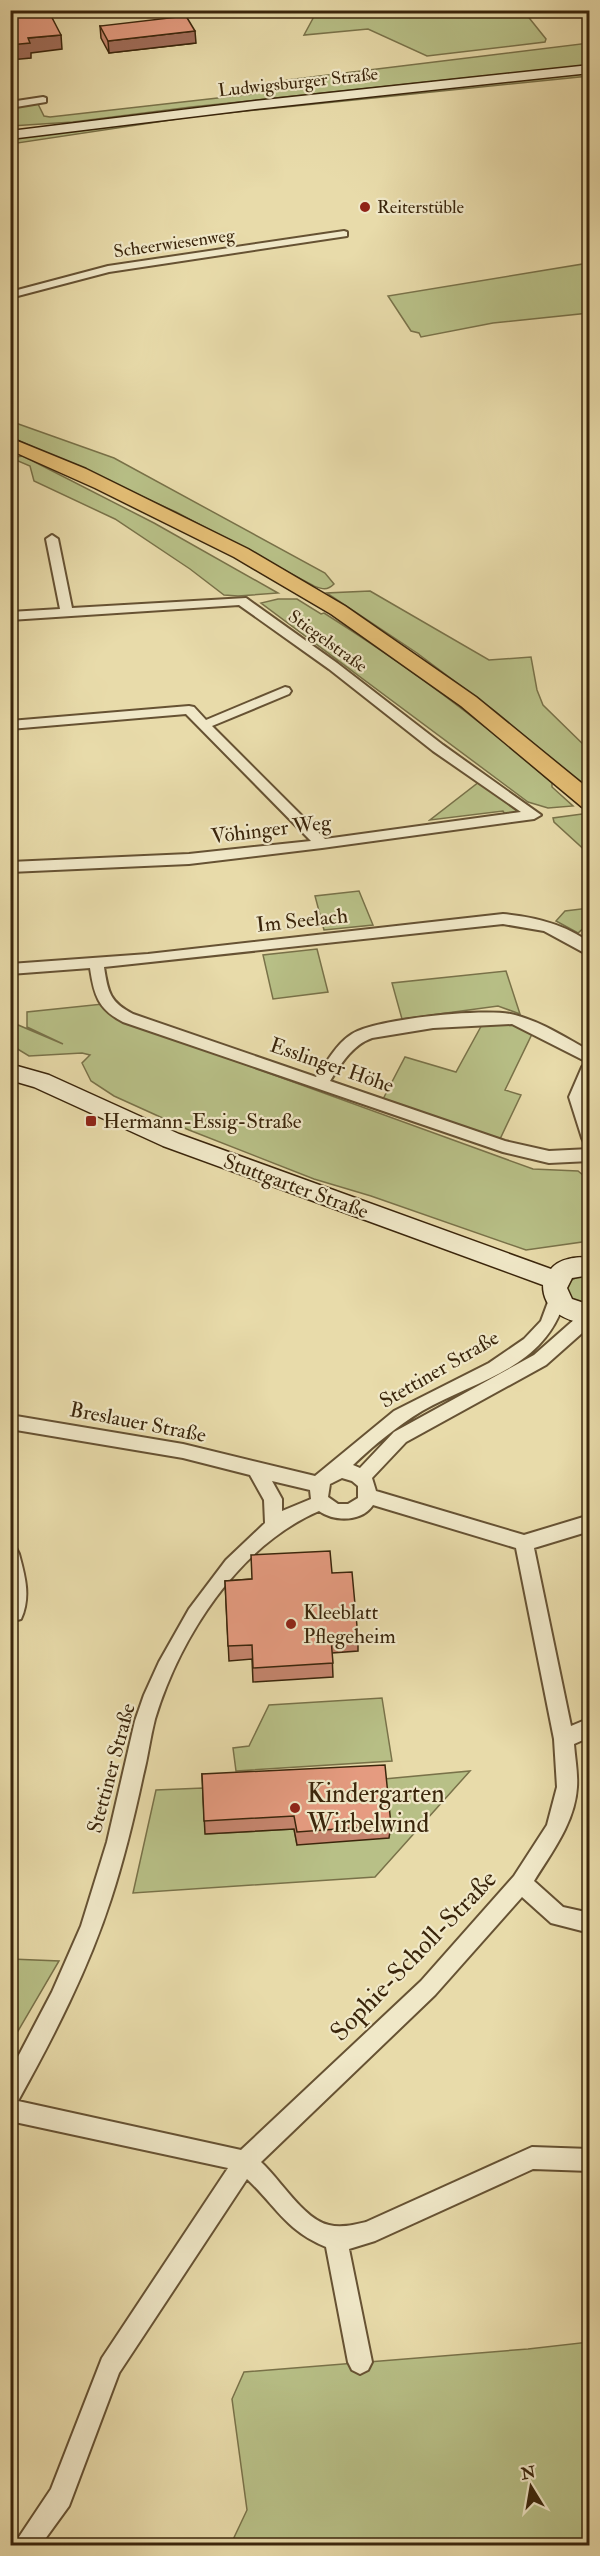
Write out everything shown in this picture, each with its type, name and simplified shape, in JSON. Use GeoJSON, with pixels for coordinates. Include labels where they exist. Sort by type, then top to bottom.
{"type":"FeatureCollection","features":[{"type":"Feature","properties":{"kind":"main road","name":"Ludwigsburger Straße"},"geometry":{"type":"LineString","coordinates":[[10,135],[266,103],[590,69]]}},
{"type":"Feature","properties":{"kind":"main road"},"geometry":{"type":"LineString","coordinates":[[10,443],[115,489],[289,581],[336,610],[401,653],[475,708],[582,796]]}},
{"type":"Feature","properties":{"kind":"main road","name":"Stuttgarter Straße"},"geometry":{"type":"LineString","coordinates":[[10,1057],[28,1065],[41,1081]]}},
{"type":"Feature","properties":{"kind":"main road","name":"Stuttgarter Straße"},"geometry":{"type":"LineString","coordinates":[[10,1072],[41,1081],[171,1140],[556,1290],[564,1307],[575,1313],[590,1316]]}},
{"type":"Feature","properties":{"kind":"main road"},"geometry":{"type":"LineString","coordinates":[[556,1290],[567,1269],[590,1266]]}},
{"type":"Feature","properties":{"kind":"street"},"geometry":{"type":"LineString","coordinates":[[10,105],[43,100]]}},
{"type":"Feature","properties":{"kind":"street","name":"Scheerwiesenweg"},"geometry":{"type":"LineString","coordinates":[[10,295],[108,269],[344,234]]}},
{"type":"Feature","properties":{"kind":"street"},"geometry":{"type":"LineString","coordinates":[[52,539],[67,612]]}},
{"type":"Feature","properties":{"kind":"street","name":"Stiegelstraße"},"geometry":{"type":"LineString","coordinates":[[10,616],[243,601],[333,666],[438,748],[534,815]]}},
{"type":"Feature","properties":{"kind":"street"},"geometry":{"type":"LineString","coordinates":[[204,725],[285,691]]}},
{"type":"Feature","properties":{"kind":"street"},"geometry":{"type":"LineString","coordinates":[[10,725],[189,710],[322,844]]}},
{"type":"Feature","properties":{"kind":"street","name":"Vöhinger Weg"},"geometry":{"type":"LineString","coordinates":[[10,867],[189,859],[322,844],[534,815]]}},
{"type":"Feature","properties":{"kind":"street","name":"Im Seelach"},"geometry":{"type":"LineString","coordinates":[[10,969],[148,959],[503,919],[526,921],[551,928],[570,936],[590,951]]}},
{"type":"Feature","properties":{"kind":"street","name":"Esslinger Höhe"},"geometry":{"type":"LineString","coordinates":[[96,963],[100,986],[111,1009],[128,1018],[532,1154],[549,1157],[590,1155]]}},
{"type":"Feature","properties":{"kind":"street"},"geometry":{"type":"LineString","coordinates":[[320,1083],[361,1035],[399,1027],[482,1017],[514,1019],[590,1058]]}},
{"type":"Feature","properties":{"kind":"street"},"geometry":{"type":"LineString","coordinates":[[590,1067],[577,1097],[590,1138]]}},
{"type":"Feature","properties":{"kind":"street","name":"Stettiner Straße"},"geometry":{"type":"LineString","coordinates":[[10,2094],[40,2041],[80,1958],[100,1900],[129,1797],[146,1719],[163,1676],[186,1630],[209,1595],[274,1526],[321,1493],[322,1479],[334,1472],[368,1440],[402,1415],[490,1370],[526,1347],[545,1329],[551,1319],[556,1290]]}},
{"type":"Feature","properties":{"kind":"street","name":"Stettiner Straße"},"geometry":{"type":"LineString","coordinates":[[362,1477],[400,1437],[540,1360],[590,1316]]}},
{"type":"Feature","properties":{"kind":"street","name":"Breslauer Straße"},"geometry":{"type":"LineString","coordinates":[[10,1422],[183,1451],[256,1469],[321,1493]]}},
{"type":"Feature","properties":{"kind":"street"},"geometry":{"type":"LineString","coordinates":[[256,1469],[273,1499],[274,1526]]}},
{"type":"Feature","properties":{"kind":"street"},"geometry":{"type":"LineString","coordinates":[[321,1493],[335,1512],[343,1513],[359,1508],[368,1496],[369,1489],[362,1477],[348,1470],[334,1472]]}},
{"type":"Feature","properties":{"kind":"street"},"geometry":{"type":"LineString","coordinates":[[368,1496],[524,1543],[590,1523]]}},
{"type":"Feature","properties":{"kind":"street","name":"Sophie-Scholl-Straße"},"geometry":{"type":"LineString","coordinates":[[25,2546],[60,2497],[110,2366],[245,2162],[428,1988],[521,1883],[555,1830],[567,1787],[564,1739],[524,1543]]}},
{"type":"Feature","properties":{"kind":"street"},"geometry":{"type":"LineString","coordinates":[[10,1554],[18,1592],[14,1613],[10,1614]]}},
{"type":"Feature","properties":{"kind":"street"},"geometry":{"type":"LineString","coordinates":[[564,1739],[590,1727]]}},
{"type":"Feature","properties":{"kind":"street"},"geometry":{"type":"LineString","coordinates":[[521,1883],[558,1916],[590,1923]]}},
{"type":"Feature","properties":{"kind":"street"},"geometry":{"type":"LineString","coordinates":[[10,2110],[245,2162],[306,2226],[336,2240],[350,2240],[367,2233],[532,2158],[590,2160]]}},
{"type":"Feature","properties":{"kind":"street"},"geometry":{"type":"LineString","coordinates":[[336,2240],[360,2362]]}},
{"type":"Feature","properties":{"kind":"green space"},"geometry":{"type":"Polygon","coordinates":[[[528,10],[531,13],[526,14],[546,39],[545,42],[427,56],[368,29],[304,35],[317,11],[528,10]]]}},
{"type":"Feature","properties":{"kind":"green space"},"geometry":{"type":"Polygon","coordinates":[[[589,43],[589,65],[191,107],[73,122],[11,126],[10,107],[38,104],[44,116],[50,117],[253,94],[287,80],[589,43]]]}},
{"type":"Feature","properties":{"kind":"green space"},"geometry":{"type":"Polygon","coordinates":[[[589,71],[589,76],[197,116],[11,144],[11,139],[97,125],[589,71]]]}},
{"type":"Feature","properties":{"kind":"green space"},"geometry":{"type":"Polygon","coordinates":[[[589,263],[589,313],[493,323],[421,337],[419,333],[411,331],[388,296],[589,263]]]}},
{"type":"Feature","properties":{"kind":"green space"},"geometry":{"type":"Polygon","coordinates":[[[10,421],[114,458],[325,573],[334,584],[324,589],[314,586],[176,512],[11,437],[10,421]]]}},
{"type":"Feature","properties":{"kind":"green space"},"geometry":{"type":"Polygon","coordinates":[[[23,456],[154,523],[278,593],[224,595],[190,569],[115,519],[34,481],[30,466],[18,461],[16,457],[23,456]]]}},
{"type":"Feature","properties":{"kind":"green space"},"geometry":{"type":"Polygon","coordinates":[[[370,591],[489,660],[531,657],[537,690],[543,705],[589,750],[589,788],[496,712],[417,653],[327,593],[370,591]]]}},
{"type":"Feature","properties":{"kind":"green space"},"geometry":{"type":"Polygon","coordinates":[[[278,599],[297,599],[321,614],[324,613],[384,652],[470,715],[552,783],[552,787],[573,806],[548,808],[528,802],[261,603],[278,599]]]}},
{"type":"Feature","properties":{"kind":"green space"},"geometry":{"type":"Polygon","coordinates":[[[479,782],[517,811],[506,816],[503,811],[430,820],[479,782]]]}},
{"type":"Feature","properties":{"kind":"green space"},"geometry":{"type":"Polygon","coordinates":[[[582,814],[589,819],[589,854],[554,822],[553,818],[582,814]]]}},
{"type":"Feature","properties":{"kind":"green space"},"geometry":{"type":"Polygon","coordinates":[[[359,891],[373,925],[324,930],[315,896],[359,891]]]}},
{"type":"Feature","properties":{"kind":"green space"},"geometry":{"type":"Polygon","coordinates":[[[589,908],[589,928],[586,926],[578,933],[556,921],[565,911],[589,908]]]}},
{"type":"Feature","properties":{"kind":"green space"},"geometry":{"type":"Polygon","coordinates":[[[317,949],[328,992],[273,999],[263,955],[317,949]]]}},
{"type":"Feature","properties":{"kind":"green space"},"geometry":{"type":"Polygon","coordinates":[[[506,971],[520,1014],[498,1006],[402,1019],[392,983],[506,971]]]}},
{"type":"Feature","properties":{"kind":"green space"},"geometry":{"type":"Polygon","coordinates":[[[103,1004],[114,1017],[533,1169],[578,1171],[589,1180],[589,1241],[526,1250],[371,1196],[314,1179],[189,1130],[114,1096],[91,1081],[82,1063],[90,1055],[82,1053],[29,1056],[11,1045],[11,1022],[63,1044],[27,1027],[27,1012],[103,1004]]]}},
{"type":"Feature","properties":{"kind":"green space"},"geometry":{"type":"Polygon","coordinates":[[[484,1021],[507,1022],[532,1034],[505,1090],[521,1095],[500,1139],[382,1101],[405,1057],[456,1072],[484,1021]]]}},
{"type":"Feature","properties":{"kind":"green space"},"geometry":{"type":"Polygon","coordinates":[[[580,1276],[589,1277],[589,1305],[572,1301],[566,1286],[569,1281],[580,1276]]]}},
{"type":"Feature","properties":{"kind":"green space"},"geometry":{"type":"Polygon","coordinates":[[[382,1698],[392,1761],[236,1771],[233,1748],[249,1746],[269,1705],[382,1698]]]}},
{"type":"Feature","properties":{"kind":"green space"},"geometry":{"type":"Polygon","coordinates":[[[470,1771],[375,1877],[133,1893],[156,1790],[203,1788],[206,1834],[294,1829],[297,1845],[384,1779],[470,1771]]]}},
{"type":"Feature","properties":{"kind":"green space"},"geometry":{"type":"Polygon","coordinates":[[[10,1959],[59,1961],[11,2043],[10,1959]]]}},
{"type":"Feature","properties":{"kind":"green space"},"geometry":{"type":"Polygon","coordinates":[[[589,2342],[589,2545],[230,2546],[247,2510],[232,2399],[244,2372],[589,2342]]]}},
{"type":"Feature","properties":{"kind":"building"},"geometry":{"type":"Polygon","coordinates":[[[10,10],[48,10],[61,35],[28,38],[30,43],[10,45],[10,10]]]}},
{"type":"Feature","properties":{"kind":"building"},"geometry":{"type":"Polygon","coordinates":[[[186,16],[195,31],[108,41],[100,26],[186,16]]]}},
{"type":"Feature","properties":{"kind":"building","name":"Kleeblatt Pflegeheim"},"geometry":{"type":"Polygon","coordinates":[[[330,1551],[332,1573],[352,1572],[358,1637],[331,1639],[333,1663],[253,1668],[252,1645],[228,1646],[225,1581],[252,1579],[251,1555],[330,1551]]]}},
{"type":"Feature","properties":{"kind":"building","name":"Kindergarten Wirbelwind"},"geometry":{"type":"Polygon","coordinates":[[[385,1765],[391,1825],[297,1832],[294,1816],[204,1821],[202,1774],[385,1765]]]}},
{"type":"Feature","properties":{"kind":"place","name":"Reiterstüble"},"geometry":{"type":"Point","coordinates":[365,207]}},
{"type":"Feature","properties":{"kind":"place","name":"Hermann-Essig-Straße"},"geometry":{"type":"Point","coordinates":[91,1121]}},
{"type":"Feature","properties":{"kind":"place","name":"Kleeblatt Pflegeheim"},"geometry":{"type":"Point","coordinates":[291,1624]}},
{"type":"Feature","properties":{"kind":"place","name":"Kindergarten Wirbelwind"},"geometry":{"type":"Point","coordinates":[295,1808]}}]}
